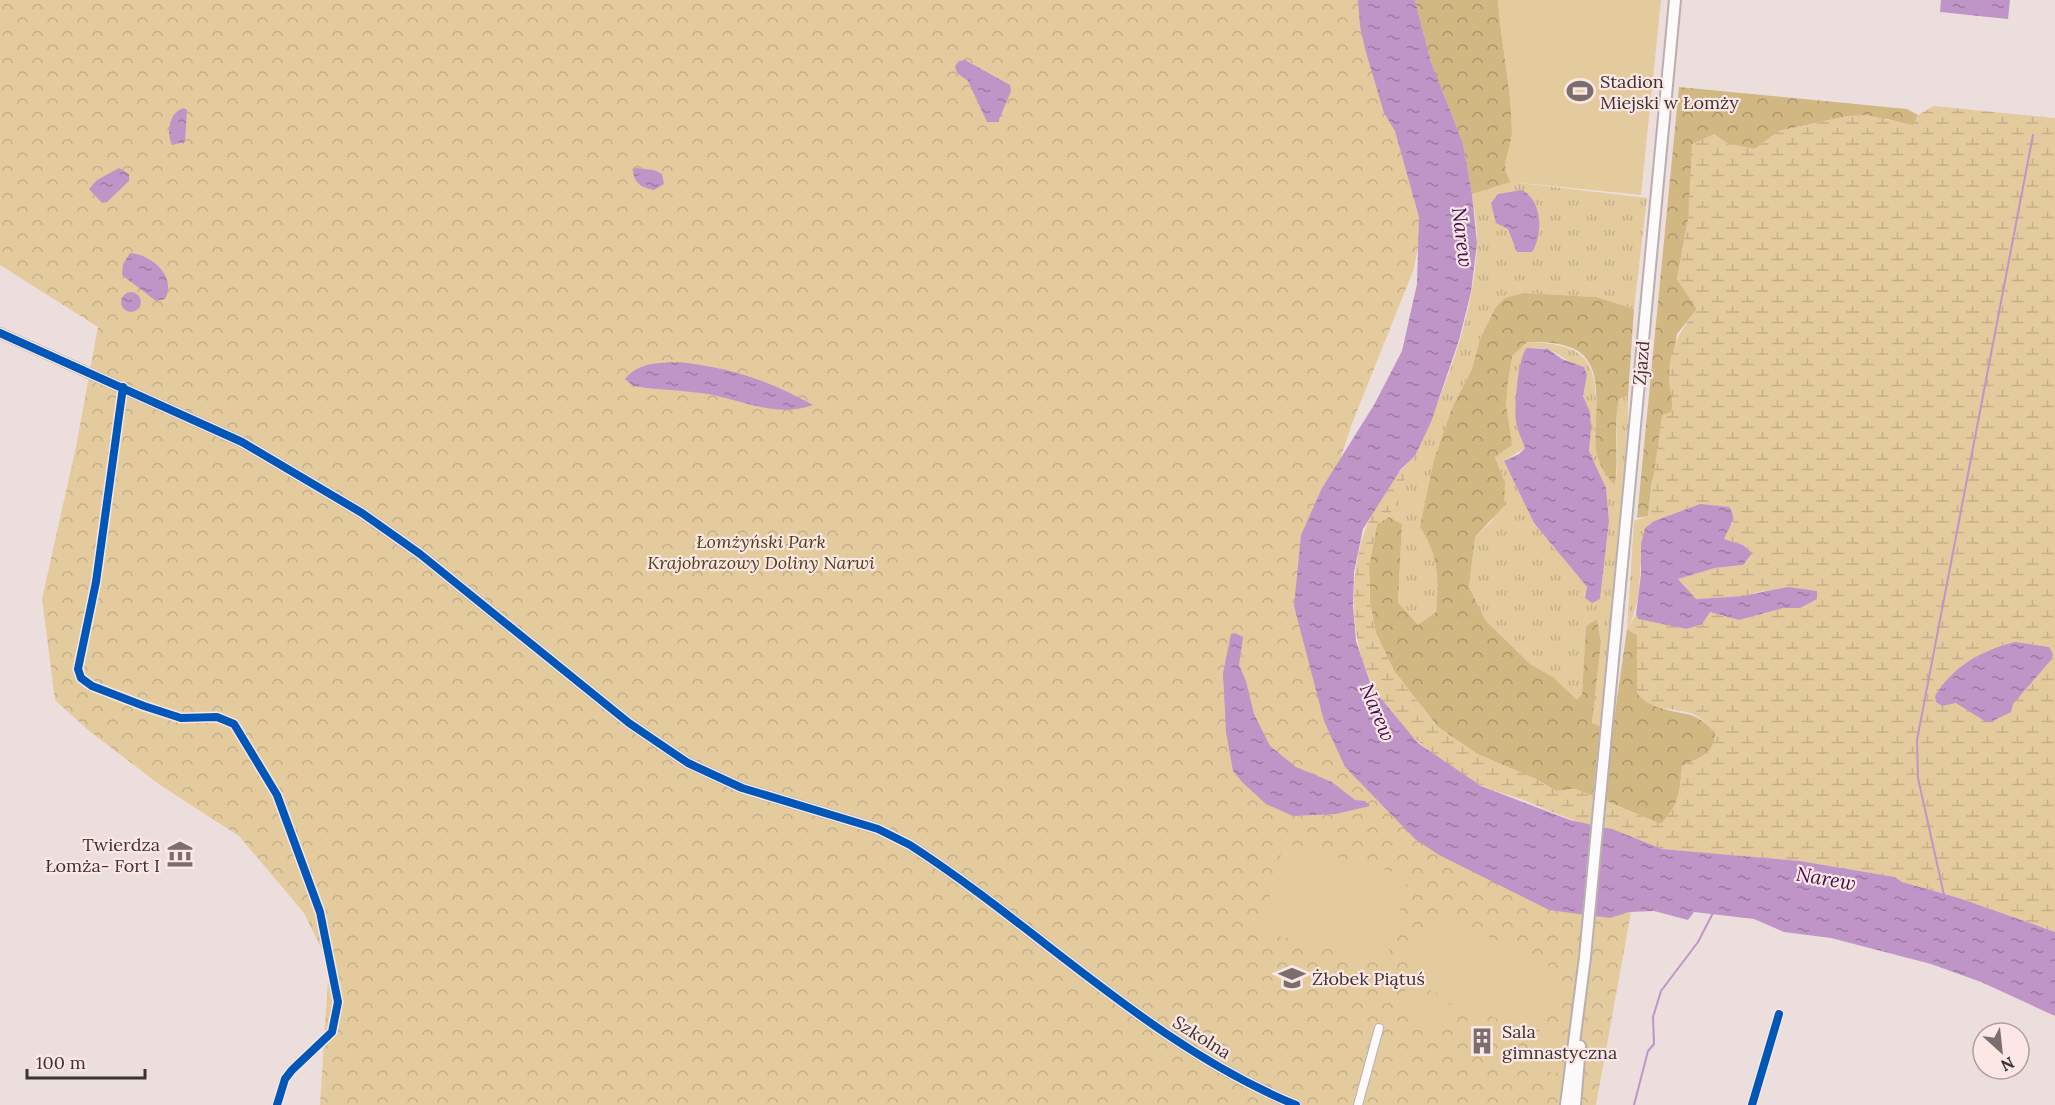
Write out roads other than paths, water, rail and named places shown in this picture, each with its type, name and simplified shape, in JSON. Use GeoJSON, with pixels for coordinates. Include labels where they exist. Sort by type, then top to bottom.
{"type":"FeatureCollection","features":[{"type":"Feature","properties":{"kind":"main road","name":"Zjazd"},"geometry":{"type":"LineString","coordinates":[[1583,975],[1675,0]]}},
{"type":"Feature","properties":{"kind":"main road"},"geometry":{"type":"LineString","coordinates":[[1566,1105],[1583,975]]}},
{"type":"Feature","properties":{"kind":"main road"},"geometry":{"type":"LineString","coordinates":[[1575,1105],[1583,975]]}},
{"type":"Feature","properties":{"kind":"street","name":"Szkolna"},"geometry":{"type":"LineString","coordinates":[[0,333],[242,442],[362,513],[420,554],[629,723],[688,762],[742,788],[878,829],[910,845],[1173,1037],[1259,1087],[1296,1105]]}},
{"type":"Feature","properties":{"kind":"street"},"geometry":{"type":"LineString","coordinates":[[123,387],[96,582],[78,669],[81,678],[92,686],[144,706],[181,718],[217,717],[234,724],[277,795],[320,912],[338,1002],[332,1032],[292,1070],[285,1080],[277,1105]]}},
{"type":"Feature","properties":{"kind":"street"},"geometry":{"type":"LineString","coordinates":[[1752,1105],[1779,1014]]}},
{"type":"Feature","properties":{"kind":"street"},"geometry":{"type":"LineString","coordinates":[[1358,1105],[1379,1028]]}},
{"type":"Feature","properties":{"kind":"street","name":"Szkolna"},"geometry":{"type":"LineString","coordinates":[[1259,1087],[1281,1105]]}},
{"type":"Feature","properties":{"kind":"water","name":"Narew"},"geometry":{"type":"Polygon","coordinates":[[[1358,0],[1415,0],[1431,62],[1463,143],[1472,194],[1477,243],[1471,292],[1459,340],[1431,422],[1415,456],[1401,469],[1363,529],[1354,572],[1353,606],[1356,641],[1372,688],[1418,743],[1481,786],[1570,820],[1612,829],[1662,849],[1800,861],[1895,877],[1902,882],[1959,898],[2055,932],[2055,1016],[1981,982],[1931,964],[1831,938],[1784,932],[1754,919],[1694,912],[1688,920],[1654,911],[1629,912],[1610,918],[1549,910],[1439,855],[1415,839],[1345,767],[1324,721],[1294,606],[1301,535],[1322,488],[1374,405],[1402,351],[1417,284],[1419,217],[1395,131],[1384,113],[1365,49],[1358,0]]]}},
{"type":"Feature","properties":{"kind":"water"},"geometry":{"type":"Polygon","coordinates":[[[1941,0],[2010,0],[2008,19],[1940,12],[1941,0]]]}},
{"type":"Feature","properties":{"kind":"water"},"geometry":{"type":"Polygon","coordinates":[[[965,60],[1010,85],[1011,91],[998,122],[987,122],[968,81],[957,73],[955,66],[959,61],[965,60]]]}},
{"type":"Feature","properties":{"kind":"water"},"geometry":{"type":"Polygon","coordinates":[[[184,108],[187,110],[185,142],[172,145],[169,135],[170,124],[175,113],[184,108]]]}},
{"type":"Feature","properties":{"kind":"water"},"geometry":{"type":"Polygon","coordinates":[[[119,168],[129,174],[129,181],[107,202],[102,203],[89,189],[97,180],[119,168]]]}},
{"type":"Feature","properties":{"kind":"water"},"geometry":{"type":"Polygon","coordinates":[[[633,169],[654,170],[662,174],[664,184],[654,190],[642,186],[635,178],[633,169]]]}},
{"type":"Feature","properties":{"kind":"water"},"geometry":{"type":"Polygon","coordinates":[[[1522,190],[1534,202],[1539,218],[1538,236],[1532,252],[1517,252],[1508,229],[1496,223],[1491,203],[1498,194],[1522,190]]]}},
{"type":"Feature","properties":{"kind":"water"},"geometry":{"type":"Polygon","coordinates":[[[130,253],[154,262],[160,268],[168,282],[165,299],[156,301],[122,275],[123,264],[130,253]]]}},
{"type":"Feature","properties":{"kind":"water"},"geometry":{"type":"Polygon","coordinates":[[[127,292],[135,292],[141,298],[141,306],[135,312],[127,312],[121,306],[121,298],[127,292]]]}},
{"type":"Feature","properties":{"kind":"water"},"geometry":{"type":"Polygon","coordinates":[[[1527,348],[1548,349],[1562,359],[1584,367],[1587,375],[1583,396],[1590,412],[1589,451],[1606,488],[1609,521],[1600,599],[1592,603],[1585,598],[1587,587],[1534,523],[1504,461],[1519,454],[1525,448],[1517,424],[1516,405],[1519,371],[1527,348]]]}},
{"type":"Feature","properties":{"kind":"water"},"geometry":{"type":"Polygon","coordinates":[[[679,362],[749,376],[813,405],[799,409],[773,409],[708,394],[633,386],[625,379],[630,373],[643,366],[679,362]]]}},
{"type":"Feature","properties":{"kind":"water"},"geometry":{"type":"Polygon","coordinates":[[[1700,504],[1729,507],[1733,519],[1724,539],[1743,545],[1752,553],[1743,565],[1715,568],[1678,579],[1696,599],[1743,596],[1788,587],[1817,591],[1817,599],[1800,608],[1784,608],[1739,620],[1710,612],[1702,624],[1687,629],[1638,619],[1636,614],[1641,574],[1641,544],[1645,528],[1654,521],[1700,504]]]}},
{"type":"Feature","properties":{"kind":"water"},"geometry":{"type":"Polygon","coordinates":[[[1235,633],[1243,637],[1239,665],[1246,681],[1254,714],[1270,746],[1296,767],[1332,782],[1355,800],[1365,801],[1370,806],[1336,814],[1293,816],[1266,804],[1233,771],[1226,732],[1223,673],[1231,634],[1235,633]]]}},
{"type":"Feature","properties":{"kind":"water"},"geometry":{"type":"Polygon","coordinates":[[[2015,642],[2049,647],[2053,654],[2051,660],[2013,704],[2011,712],[1991,722],[1986,722],[1956,703],[1942,706],[1936,702],[1935,696],[1942,686],[1968,662],[1990,650],[2015,642]]]}},
{"type":"Feature","properties":{"kind":"waterway"},"geometry":{"type":"LineString","coordinates":[[1944,895],[1918,778],[1917,740],[2033,135]]}},
{"type":"Feature","properties":{"kind":"waterway"},"geometry":{"type":"LineString","coordinates":[[1634,1105],[1648,1051],[1654,1044],[1653,1017],[1661,991],[1698,942],[1714,911]]}},
{"type":"Feature","properties":{"kind":"place","name":"Stadion Miejski w Łomży"},"geometry":{"type":"Point","coordinates":[1580,91]}},
{"type":"Feature","properties":{"kind":"place","name":"Twierdza Łomża- Fort I"},"geometry":{"type":"Point","coordinates":[180,854]}},
{"type":"Feature","properties":{"kind":"place","name":"Żłobek Piątuś"},"geometry":{"type":"Point","coordinates":[1292,978]}},
{"type":"Feature","properties":{"kind":"place","name":"Sala gimnastyczna"},"geometry":{"type":"Point","coordinates":[1482,1041]}},
{"type":"Feature","properties":{"kind":"park label","name":"Łomżyński Park Krajobrazowy Doliny Narwi"},"geometry":{"type":"Point","coordinates":[761,551]}}]}
